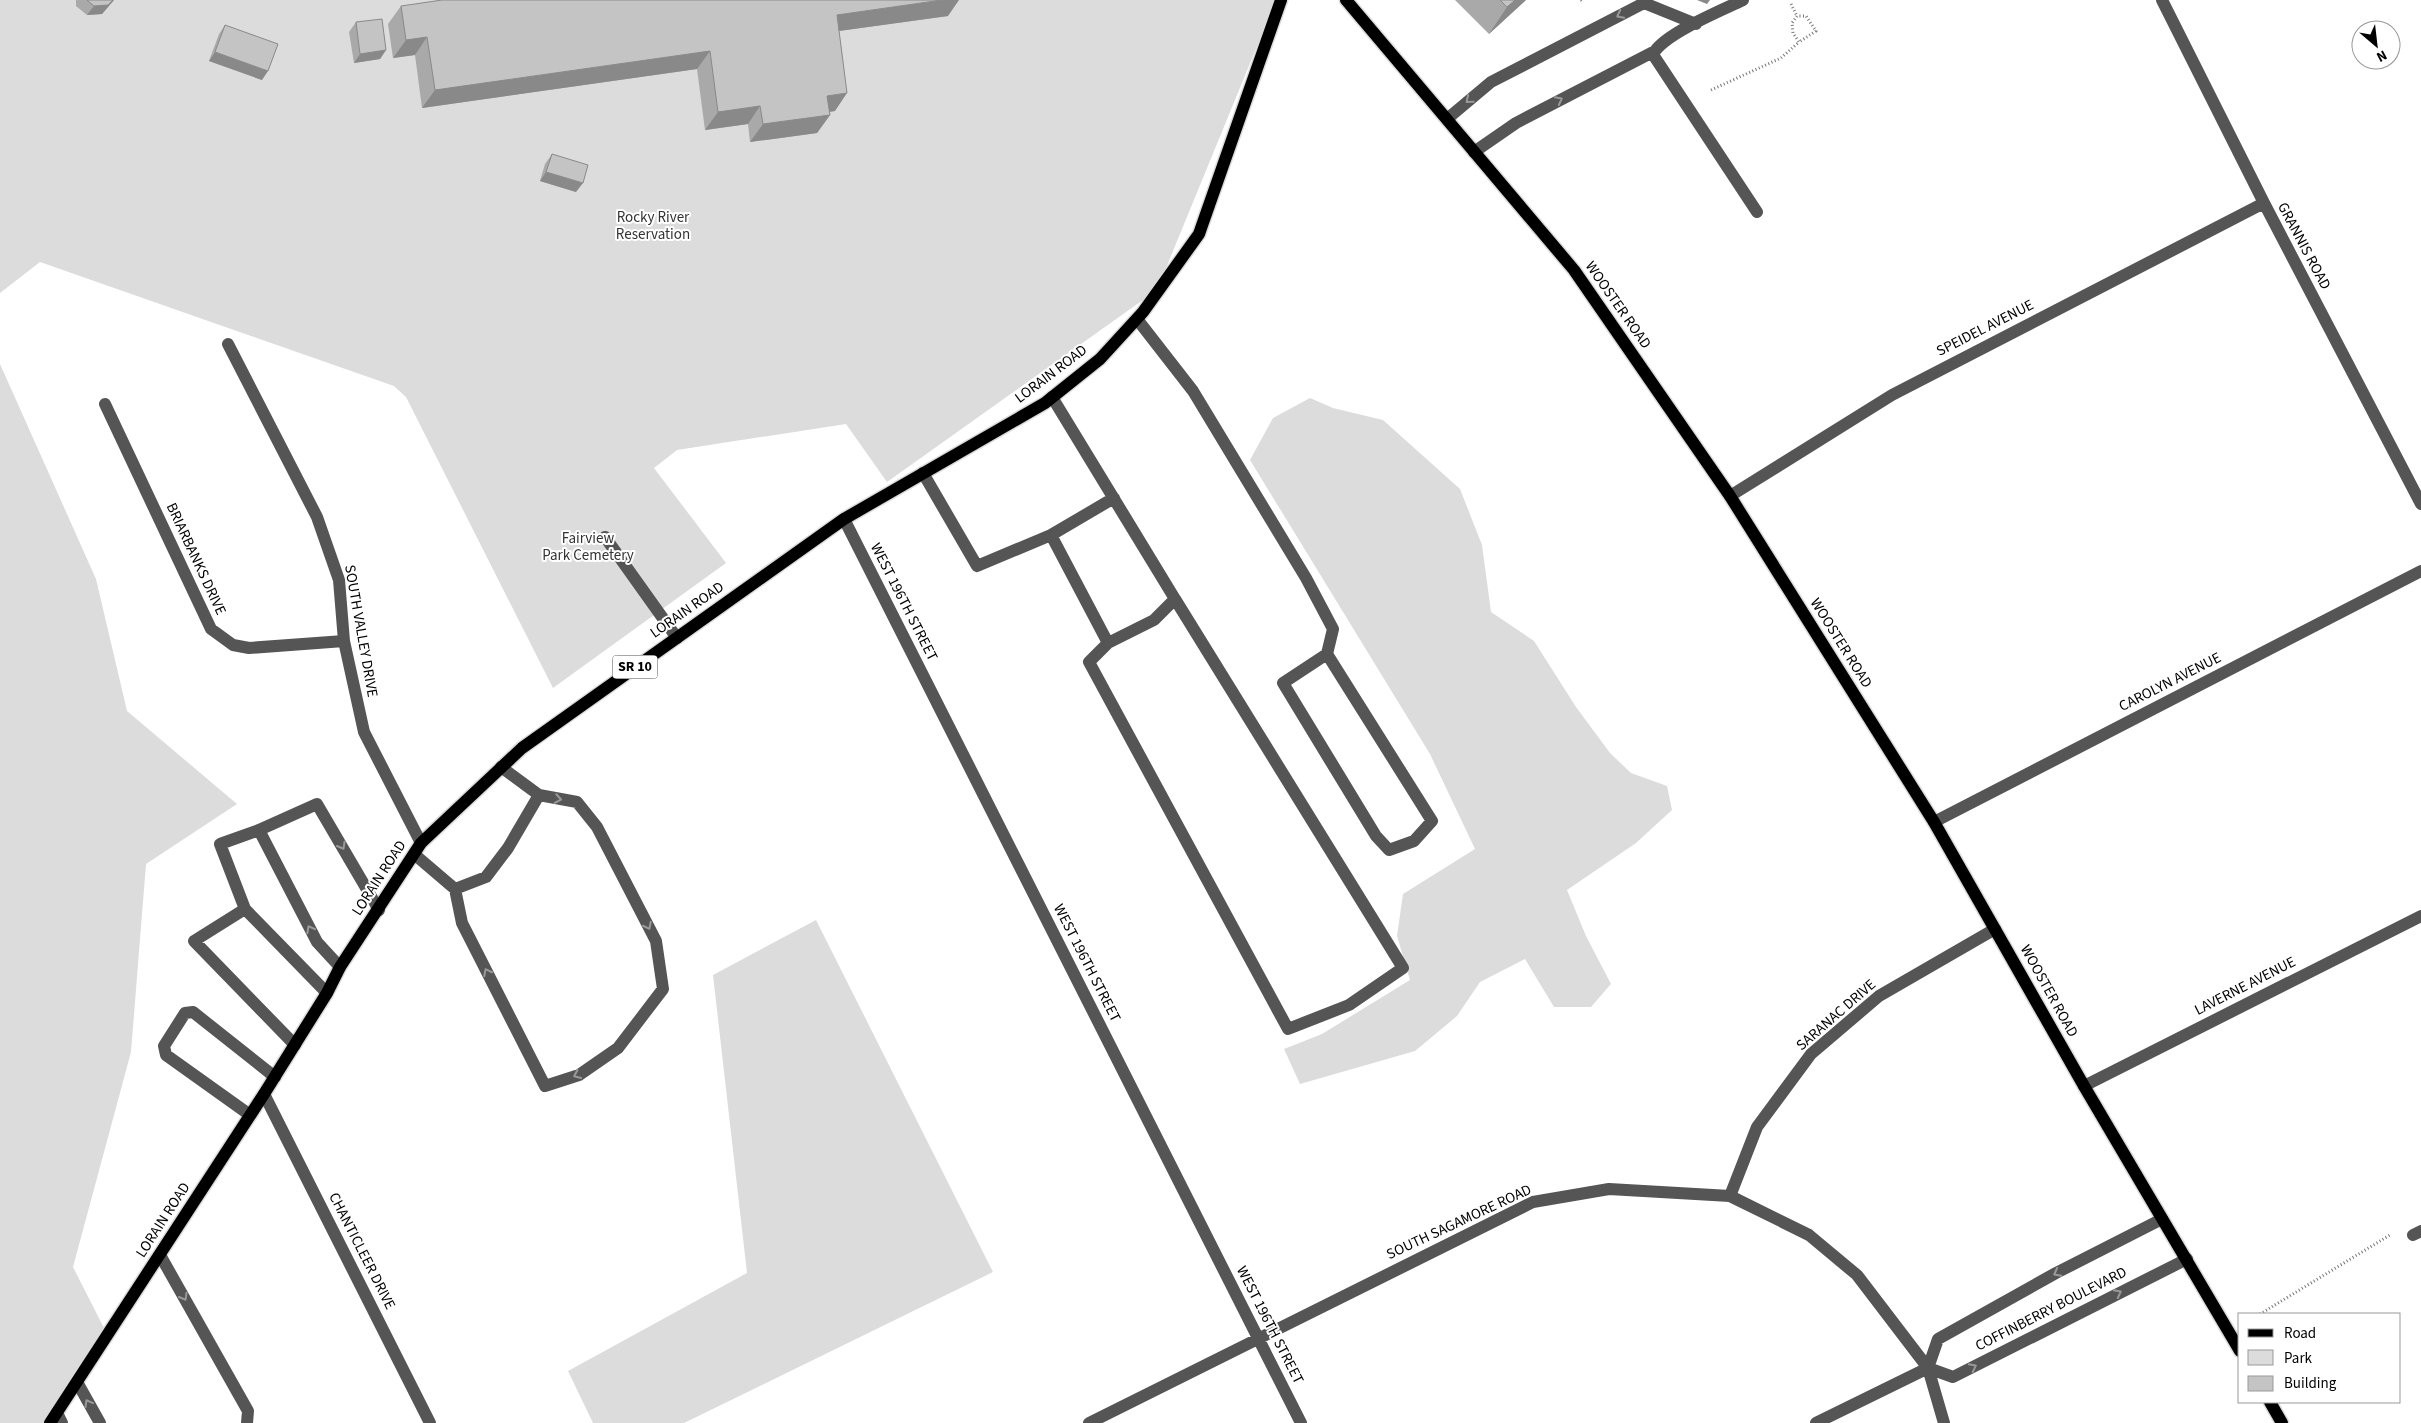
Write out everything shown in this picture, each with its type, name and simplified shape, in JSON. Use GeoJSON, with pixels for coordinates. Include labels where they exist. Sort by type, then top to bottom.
{"type":"FeatureCollection","features":[{"type":"Feature","properties":{"kind":"main road","name":"LORAIN ROAD"},"geometry":{"type":"LineString","coordinates":[[56,1420],[77,1382],[275,1077],[327,993],[340,967],[418,849],[522,748],[844,519],[1052,397],[1100,359],[1136,319],[1199,234],[1281,0]]}},
{"type":"Feature","properties":{"kind":"main road","name":"WOOSTER ROAD"},"geometry":{"type":"LineString","coordinates":[[1346,0],[1574,270],[1730,496],[1934,822],[2084,1086],[2238,1347]]}},
{"type":"Feature","properties":{"kind":"main road"},"geometry":{"type":"LineString","coordinates":[[2271,1403],[2282,1423]]}},
{"type":"Feature","properties":{"kind":"street"},"geometry":{"type":"LineString","coordinates":[[1474,152],[1516,123],[1652,53],[1661,44],[1743,0]]}},
{"type":"Feature","properties":{"kind":"street","name":"GRANNIS ROAD"},"geometry":{"type":"LineString","coordinates":[[2162,0],[2264,203],[2421,504]]}},
{"type":"Feature","properties":{"kind":"street"},"geometry":{"type":"LineString","coordinates":[[1447,119],[1491,82],[1644,3],[1696,24]]}},
{"type":"Feature","properties":{"kind":"street"},"geometry":{"type":"LineString","coordinates":[[1652,53],[1758,212]]}},
{"type":"Feature","properties":{"kind":"street","name":"SPEIDEL AVENUE"},"geometry":{"type":"LineString","coordinates":[[1730,496],[1892,395],[2264,203]]}},
{"type":"Feature","properties":{"kind":"street"},"geometry":{"type":"LineString","coordinates":[[1136,319],[1194,391],[1306,578],[1333,629],[1327,654],[1283,682],[1376,836],[1390,850],[1414,842],[1432,821],[1327,654]]}},
{"type":"Feature","properties":{"kind":"street","name":"SOUTH VALLEY DRIVE"},"geometry":{"type":"LineString","coordinates":[[228,344],[316,517],[339,580],[344,641],[364,732],[418,849]]}},
{"type":"Feature","properties":{"kind":"street"},"geometry":{"type":"LineString","coordinates":[[1052,397],[1403,968],[1349,1005],[1288,1029],[1089,662],[1108,643],[1154,620],[1175,599]]}},
{"type":"Feature","properties":{"kind":"street","name":"BRIARBANKS DRIVE"},"geometry":{"type":"LineString","coordinates":[[105,404],[211,629],[232,645],[249,648],[344,641]]}},
{"type":"Feature","properties":{"kind":"street"},"geometry":{"type":"LineString","coordinates":[[923,473],[977,566],[1051,535],[1114,498]]}},
{"type":"Feature","properties":{"kind":"street","name":"WEST 196TH STREET"},"geometry":{"type":"LineString","coordinates":[[844,519],[1301,1423]]}},
{"type":"Feature","properties":{"kind":"street"},"geometry":{"type":"LineString","coordinates":[[1051,535],[1108,643]]}},
{"type":"Feature","properties":{"kind":"street"},"geometry":{"type":"LineString","coordinates":[[605,537],[677,638]]}},
{"type":"Feature","properties":{"kind":"street","name":"CAROLYN AVENUE"},"geometry":{"type":"LineString","coordinates":[[1934,822],[2421,571]]}},
{"type":"Feature","properties":{"kind":"street"},"geometry":{"type":"LineString","coordinates":[[418,849],[455,889],[462,923],[545,1086],[579,1075],[618,1048],[663,988],[656,941],[597,827],[587,814],[576,802],[539,795],[501,767]]}},
{"type":"Feature","properties":{"kind":"street"},"geometry":{"type":"LineString","coordinates":[[455,889],[486,877],[508,848],[539,795]]}},
{"type":"Feature","properties":{"kind":"street"},"geometry":{"type":"LineString","coordinates":[[327,993],[245,908],[220,844],[259,830],[317,804],[379,910]]}},
{"type":"Feature","properties":{"kind":"street"},"geometry":{"type":"LineString","coordinates":[[259,830],[317,942],[340,967]]}},
{"type":"Feature","properties":{"kind":"street"},"geometry":{"type":"LineString","coordinates":[[245,908],[194,941],[295,1045]]}},
{"type":"Feature","properties":{"kind":"street","name":"LAVERNE AVENUE"},"geometry":{"type":"LineString","coordinates":[[2084,1086],[2421,916]]}},
{"type":"Feature","properties":{"kind":"street","name":"SARANAC DRIVE"},"geometry":{"type":"LineString","coordinates":[[1730,1196],[1756,1126],[1811,1054],[1879,996],[1995,928]]}},
{"type":"Feature","properties":{"kind":"street"},"geometry":{"type":"LineString","coordinates":[[250,1115],[166,1055],[164,1046],[185,1013],[193,1012],[275,1077]]}},
{"type":"Feature","properties":{"kind":"street","name":"CHANTICLEER DRIVE"},"geometry":{"type":"LineString","coordinates":[[264,1094],[430,1423]]}},
{"type":"Feature","properties":{"kind":"street","name":"SOUTH SAGAMORE ROAD"},"geometry":{"type":"LineString","coordinates":[[1089,1423],[1533,1202],[1609,1189],[1730,1196],[1809,1235],[1857,1275],[1928,1368]]}},
{"type":"Feature","properties":{"kind":"street","name":"COFFINBERRY BOULEVARD"},"geometry":{"type":"LineString","coordinates":[[2162,1218],[2056,1273],[1938,1339],[1928,1368],[1953,1377],[2187,1258]]}},
{"type":"Feature","properties":{"kind":"street"},"geometry":{"type":"LineString","coordinates":[[160,1255],[248,1411],[247,1423]]}},
{"type":"Feature","properties":{"kind":"street"},"geometry":{"type":"LineString","coordinates":[[1816,1423],[1928,1368],[1944,1423]]}},
{"type":"Feature","properties":{"kind":"street"},"geometry":{"type":"LineString","coordinates":[[77,1382],[100,1423]]}},
{"type":"Feature","properties":{"kind":"path"},"geometry":{"type":"LineString","coordinates":[[1791,4],[1797,16]]}},
{"type":"Feature","properties":{"kind":"path"},"geometry":{"type":"LineString","coordinates":[[1797,16],[1792,22],[1793,33],[1799,42]]}},
{"type":"Feature","properties":{"kind":"path"},"geometry":{"type":"LineString","coordinates":[[1711,90],[1762,64],[1781,58],[1799,42],[1816,31],[1806,16],[1797,16]]}},
{"type":"Feature","properties":{"kind":"path"},"geometry":{"type":"LineString","coordinates":[[2262,1313],[2390,1235]]}},
{"type":"Feature","properties":{"kind":"green space","name":"Rocky River Reservation"},"geometry":{"type":"Polygon","coordinates":[[[0,0],[1276,0],[1157,290],[887,482],[846,424],[677,450],[654,468],[726,563],[553,688],[406,397],[394,386],[40,262],[0,293],[0,0]]]}},
{"type":"Feature","properties":{"kind":"green space"},"geometry":{"type":"Polygon","coordinates":[[[0,364],[96,579],[127,711],[237,804],[146,864],[131,1052],[73,1267],[104,1328],[43,1423],[0,1423],[0,364]]]}},
{"type":"Feature","properties":{"kind":"green space"},"geometry":{"type":"Polygon","coordinates":[[[1310,398],[1333,408],[1383,420],[1460,489],[1482,545],[1491,612],[1534,641],[1576,707],[1610,753],[1631,773],[1667,786],[1672,810],[1636,843],[1567,890],[1586,936],[1611,984],[1591,1007],[1554,1007],[1525,959],[1480,982],[1457,1016],[1415,1051],[1300,1084],[1284,1049],[1322,1034],[1410,980],[1397,936],[1403,894],[1475,849],[1430,754],[1250,460],[1273,418],[1310,398]]]}},
{"type":"Feature","properties":{"kind":"green space"},"geometry":{"type":"Polygon","coordinates":[[[816,920],[993,1272],[684,1423],[593,1423],[568,1371],[747,1273],[713,975],[816,920]]]}},
{"type":"Feature","properties":{"kind":"building"},"geometry":{"type":"Polygon","coordinates":[[[87,0],[113,0],[108,5],[94,6],[87,0]]]}},
{"type":"Feature","properties":{"kind":"building"},"geometry":{"type":"Polygon","coordinates":[[[442,0],[942,0],[837,15],[847,93],[827,96],[830,115],[763,124],[760,106],[718,112],[710,51],[435,90],[427,37],[406,40],[401,6],[442,0]]]}},
{"type":"Feature","properties":{"kind":"building"},"geometry":{"type":"Polygon","coordinates":[[[1500,0],[1515,0],[1507,7],[1500,0]]]}},
{"type":"Feature","properties":{"kind":"building"},"geometry":{"type":"Polygon","coordinates":[[[382,19],[386,50],[360,54],[356,22],[382,19]]]}},
{"type":"Feature","properties":{"kind":"building"},"geometry":{"type":"Polygon","coordinates":[[[225,25],[278,44],[268,71],[215,52],[225,25]]]}},
{"type":"Feature","properties":{"kind":"building"},"geometry":{"type":"Polygon","coordinates":[[[552,154],[588,165],[583,183],[546,172],[552,154]]]}},
{"type":"Feature","properties":{"kind":"park label","name":"Fairview Park Cemetery"},"geometry":{"type":"Point","coordinates":[588,546]}}]}
